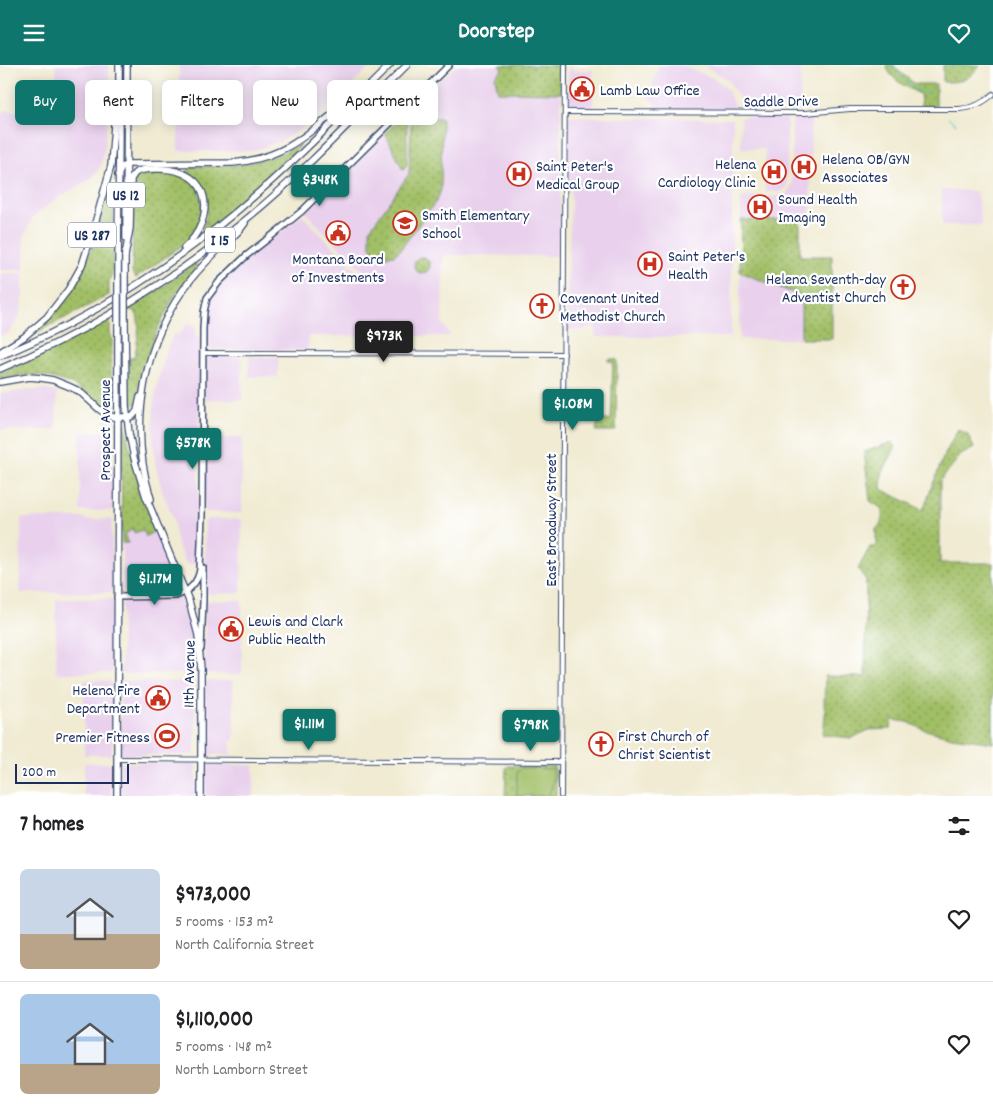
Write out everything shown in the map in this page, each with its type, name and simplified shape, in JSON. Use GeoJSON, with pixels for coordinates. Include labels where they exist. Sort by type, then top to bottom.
{"type":"FeatureCollection","features":[{"type":"Feature","properties":{"kind":"highway","name":"Prospect Avenue"},"geometry":{"type":"LineString","coordinates":[[119,65],[119,80]]}},
{"type":"Feature","properties":{"kind":"highway","name":"Prospect Avenue"},"geometry":{"type":"LineString","coordinates":[[127,65],[125,394],[130,442],[146,497],[185,591],[197,627],[200,660]]}},
{"type":"Feature","properties":{"kind":"highway","name":"I 15"},"geometry":{"type":"LineString","coordinates":[[375,80],[390,65]]}},
{"type":"Feature","properties":{"kind":"highway","name":"I 15"},"geometry":{"type":"LineString","coordinates":[[0,369],[71,336],[131,302],[188,264],[249,217],[305,166],[407,65]]}},
{"type":"Feature","properties":{"kind":"highway"},"geometry":{"type":"LineString","coordinates":[[118,175],[121,168],[126,164],[233,163],[254,160],[286,149],[327,119]]}},
{"type":"Feature","properties":{"kind":"highway","name":"US 287"},"geometry":{"type":"LineString","coordinates":[[0,352],[24,337],[47,317],[68,290],[82,265],[110,171],[114,125]]}},
{"type":"Feature","properties":{"kind":"highway","name":"Prospect Avenue"},"geometry":{"type":"LineString","coordinates":[[117,796],[119,125]]}},
{"type":"Feature","properties":{"kind":"highway","name":"I 15"},"geometry":{"type":"LineString","coordinates":[[0,356],[78,319],[149,276],[206,236],[254,197],[329,125]]}},
{"type":"Feature","properties":{"kind":"highway"},"geometry":{"type":"LineString","coordinates":[[126,256],[130,228],[131,182],[134,173],[146,169],[169,169],[181,171],[190,176],[200,186],[204,199],[204,213],[200,227],[188,245],[149,276]]}},
{"type":"Feature","properties":{"kind":"highway"},"geometry":{"type":"LineString","coordinates":[[0,382],[29,377],[53,380],[79,391],[106,414],[113,417],[133,416],[136,411],[146,370],[168,315],[186,287],[212,256],[240,230],[249,217]]}},
{"type":"Feature","properties":{"kind":"highway"},"geometry":{"type":"LineString","coordinates":[[155,345],[143,394],[141,439],[144,473],[157,523]]}},
{"type":"Feature","properties":{"kind":"highway","name":"11th Avenue"},"geometry":{"type":"LineString","coordinates":[[200,660],[201,796]]}},
{"type":"Feature","properties":{"kind":"main road","name":"11th Avenue"},"geometry":{"type":"LineString","coordinates":[[185,591],[199,577],[201,552],[203,328],[209,295],[219,282],[246,256],[302,211],[449,65]]}},
{"type":"Feature","properties":{"kind":"main road","name":"11th Avenue"},"geometry":{"type":"LineString","coordinates":[[200,660],[204,576],[201,552]]}},
{"type":"Feature","properties":{"kind":"main road"},"geometry":{"type":"LineString","coordinates":[[117,597],[176,596],[185,591]]}},
{"type":"Feature","properties":{"kind":"street","name":"East Broadway Street"},"geometry":{"type":"LineString","coordinates":[[561,796],[565,65]]}},
{"type":"Feature","properties":{"kind":"street","name":"Saddle Drive"},"geometry":{"type":"LineString","coordinates":[[565,112],[805,113],[850,109],[959,109],[979,104],[989,99],[993,94]]}},
{"type":"Feature","properties":{"kind":"street"},"geometry":{"type":"LineString","coordinates":[[203,353],[564,354]]}},
{"type":"Feature","properties":{"kind":"street"},"geometry":{"type":"LineString","coordinates":[[117,759],[561,762]]}},
{"type":"Feature","properties":{"kind":"shaded area"},"geometry":{"type":"Polygon","coordinates":[[[56,65],[109,65],[109,80],[85,80],[85,125],[106,125],[101,165],[92,178],[53,201],[33,217],[24,239],[24,270],[0,270],[0,116],[4,110],[15,111],[15,125],[75,125],[75,80],[56,80],[56,65]]]}},
{"type":"Feature","properties":{"kind":"shaded area"},"geometry":{"type":"Polygon","coordinates":[[[179,65],[372,65],[357,80],[327,80],[327,108],[317,116],[317,80],[253,80],[253,125],[305,125],[292,135],[253,151],[178,151],[178,125],[243,125],[243,80],[179,80],[179,65]]]}},
{"type":"Feature","properties":{"kind":"shaded area"},"geometry":{"type":"Polygon","coordinates":[[[457,65],[500,65],[502,68],[498,92],[561,93],[560,256],[443,255],[442,323],[451,336],[309,336],[308,350],[206,349],[206,317],[210,299],[214,292],[248,259],[302,215],[359,273],[362,270],[305,212],[384,133],[403,172],[409,164],[410,125],[438,125],[438,81],[457,65]]]}},
{"type":"Feature","properties":{"kind":"shaded area"},"geometry":{"type":"Polygon","coordinates":[[[659,65],[681,65],[713,78],[728,91],[734,109],[660,109],[648,97],[659,65]]]}},
{"type":"Feature","properties":{"kind":"shaded area"},"geometry":{"type":"Polygon","coordinates":[[[703,65],[801,65],[800,110],[742,110],[739,98],[728,80],[703,65]]]}},
{"type":"Feature","properties":{"kind":"shaded area"},"geometry":{"type":"Polygon","coordinates":[[[568,68],[573,68],[573,70],[593,70],[593,109],[568,109],[568,68]]]}},
{"type":"Feature","properties":{"kind":"shaded area","name":"Saint Peter's Health"},"geometry":{"type":"Polygon","coordinates":[[[568,117],[733,119],[731,337],[596,337],[595,326],[582,330],[566,330],[571,202],[570,177],[568,177],[568,117]]]}},
{"type":"Feature","properties":{"kind":"shaded area"},"geometry":{"type":"Polygon","coordinates":[[[741,118],[787,118],[787,183],[783,190],[779,192],[765,192],[765,149],[741,148],[741,118]]]}},
{"type":"Feature","properties":{"kind":"shaded area"},"geometry":{"type":"Polygon","coordinates":[[[794,118],[811,118],[810,220],[741,220],[741,197],[778,196],[786,194],[790,188],[792,184],[792,122],[794,118]]]}},
{"type":"Feature","properties":{"kind":"shaded area"},"geometry":{"type":"Polygon","coordinates":[[[942,190],[976,191],[982,225],[943,225],[942,190]]]}},
{"type":"Feature","properties":{"kind":"shaded area"},"geometry":{"type":"Polygon","coordinates":[[[740,272],[801,296],[801,339],[740,339],[740,272]]]}},
{"type":"Feature","properties":{"kind":"shaded area"},"geometry":{"type":"Polygon","coordinates":[[[23,273],[23,302],[19,318],[9,333],[0,337],[0,274],[23,273]]]}},
{"type":"Feature","properties":{"kind":"shaded area"},"geometry":{"type":"Polygon","coordinates":[[[187,323],[195,325],[195,336],[199,336],[198,564],[186,564],[178,547],[174,520],[163,494],[156,467],[153,439],[154,401],[159,376],[174,334],[180,335],[187,323]]]}},
{"type":"Feature","properties":{"kind":"shaded area"},"geometry":{"type":"Polygon","coordinates":[[[208,356],[242,357],[242,400],[205,399],[205,359],[208,356]]]}},
{"type":"Feature","properties":{"kind":"shaded area"},"geometry":{"type":"Polygon","coordinates":[[[249,357],[278,357],[278,377],[249,377],[249,357]]]}},
{"type":"Feature","properties":{"kind":"shaded area"},"geometry":{"type":"Polygon","coordinates":[[[45,389],[57,392],[56,430],[0,430],[0,393],[45,389]]]}},
{"type":"Feature","properties":{"kind":"shaded area"},"geometry":{"type":"Polygon","coordinates":[[[80,432],[113,433],[113,511],[80,511],[80,432]]]}},
{"type":"Feature","properties":{"kind":"shaded area"},"geometry":{"type":"Polygon","coordinates":[[[206,438],[240,438],[242,440],[242,510],[240,513],[205,512],[206,438]]]}},
{"type":"Feature","properties":{"kind":"shaded area"},"geometry":{"type":"Polygon","coordinates":[[[21,518],[112,519],[112,592],[20,593],[21,518]]]}},
{"type":"Feature","properties":{"kind":"shaded area"},"geometry":{"type":"Polygon","coordinates":[[[208,519],[239,519],[242,521],[241,593],[205,593],[205,522],[208,519]]]}},
{"type":"Feature","properties":{"kind":"shaded area"},"geometry":{"type":"Polygon","coordinates":[[[155,525],[180,589],[176,592],[122,591],[122,530],[155,525]]]}},
{"type":"Feature","properties":{"kind":"shaded area"},"geometry":{"type":"Polygon","coordinates":[[[183,598],[189,611],[194,634],[196,674],[121,673],[122,600],[183,598]]]}},
{"type":"Feature","properties":{"kind":"shaded area"},"geometry":{"type":"Polygon","coordinates":[[[111,599],[113,601],[111,673],[56,672],[56,600],[111,599]]]}},
{"type":"Feature","properties":{"kind":"shaded area"},"geometry":{"type":"Polygon","coordinates":[[[240,600],[242,604],[242,672],[239,675],[205,674],[205,603],[208,601],[240,600]]]}},
{"type":"Feature","properties":{"kind":"shaded area"},"geometry":{"type":"Polygon","coordinates":[[[84,680],[110,681],[112,683],[112,753],[110,755],[84,755],[84,680]]]}},
{"type":"Feature","properties":{"kind":"shaded area"},"geometry":{"type":"Polygon","coordinates":[[[123,681],[196,682],[195,754],[120,754],[121,683],[123,681]]]}},
{"type":"Feature","properties":{"kind":"shaded area"},"geometry":{"type":"Polygon","coordinates":[[[233,681],[234,740],[230,741],[231,755],[208,755],[205,752],[205,682],[233,681]]]}},
{"type":"Feature","properties":{"kind":"shaded area"},"geometry":{"type":"Polygon","coordinates":[[[84,763],[111,764],[111,796],[84,796],[84,763]]]}},
{"type":"Feature","properties":{"kind":"shaded area"},"geometry":{"type":"Polygon","coordinates":[[[122,763],[194,763],[196,767],[196,796],[120,796],[120,765],[122,763]]]}},
{"type":"Feature","properties":{"kind":"shaded area"},"geometry":{"type":"Polygon","coordinates":[[[205,765],[254,765],[254,796],[205,796],[205,765]]]}},
{"type":"Feature","properties":{"kind":"green space"},"geometry":{"type":"Polygon","coordinates":[[[500,65],[562,65],[561,93],[498,92],[495,77],[502,69],[500,65]]]}},
{"type":"Feature","properties":{"kind":"green space"},"geometry":{"type":"Polygon","coordinates":[[[886,65],[894,65],[896,69],[915,84],[936,84],[936,106],[921,106],[920,94],[895,79],[886,65]]]}},
{"type":"Feature","properties":{"kind":"green space"},"geometry":{"type":"Polygon","coordinates":[[[943,65],[980,65],[972,74],[964,79],[955,82],[943,82],[943,65]]]}},
{"type":"Feature","properties":{"kind":"green space"},"geometry":{"type":"Polygon","coordinates":[[[438,118],[440,118],[442,120],[441,190],[437,200],[400,250],[394,255],[386,256],[379,254],[372,250],[370,246],[370,229],[409,174],[411,125],[438,125],[438,118]]]}},
{"type":"Feature","properties":{"kind":"green space"},"geometry":{"type":"Polygon","coordinates":[[[393,125],[407,125],[407,164],[403,170],[385,133],[393,125]]]}},
{"type":"Feature","properties":{"kind":"green space"},"geometry":{"type":"Polygon","coordinates":[[[301,144],[280,170],[201,232],[206,216],[206,200],[201,185],[189,173],[189,167],[240,165],[276,156],[301,144]]]}},
{"type":"Feature","properties":{"kind":"green space"},"geometry":{"type":"Polygon","coordinates":[[[167,172],[183,175],[198,187],[202,204],[201,217],[197,229],[187,242],[136,278],[132,273],[134,184],[136,179],[143,174],[167,172]]]}},
{"type":"Feature","properties":{"kind":"green space"},"geometry":{"type":"Polygon","coordinates":[[[108,189],[112,198],[114,228],[113,266],[109,280],[109,295],[30,336],[62,304],[74,286],[95,238],[108,189]]]}},
{"type":"Feature","properties":{"kind":"green space"},"geometry":{"type":"Polygon","coordinates":[[[741,220],[800,220],[800,256],[832,256],[832,339],[801,339],[801,296],[740,272],[741,220]]]}},
{"type":"Feature","properties":{"kind":"green space"},"geometry":{"type":"Polygon","coordinates":[[[419,257],[425,257],[430,262],[428,271],[419,273],[414,268],[414,262],[419,257]]]}},
{"type":"Feature","properties":{"kind":"green space"},"geometry":{"type":"Polygon","coordinates":[[[195,263],[198,267],[177,292],[157,330],[145,366],[137,404],[128,404],[129,358],[134,358],[139,327],[135,311],[128,310],[128,308],[164,286],[195,263]]]}},
{"type":"Feature","properties":{"kind":"green space"},"geometry":{"type":"Polygon","coordinates":[[[110,319],[112,338],[111,409],[108,410],[100,406],[76,386],[54,378],[31,375],[0,379],[0,373],[36,357],[110,319]]]}},
{"type":"Feature","properties":{"kind":"green space"},"geometry":{"type":"Polygon","coordinates":[[[608,359],[617,360],[616,430],[596,431],[598,420],[611,420],[613,362],[608,361],[608,359]]]}},
{"type":"Feature","properties":{"kind":"green space"},"geometry":{"type":"Polygon","coordinates":[[[121,424],[125,424],[129,445],[157,530],[146,537],[143,530],[134,533],[134,530],[130,530],[126,533],[126,541],[128,543],[122,543],[121,424]]]}},
{"type":"Feature","properties":{"kind":"green space"},"geometry":{"type":"Polygon","coordinates":[[[958,429],[968,435],[974,448],[961,455],[940,481],[940,563],[993,563],[993,743],[952,737],[922,729],[908,722],[892,720],[891,729],[869,730],[852,738],[823,735],[825,676],[865,677],[866,580],[858,569],[870,547],[876,547],[876,529],[882,517],[881,508],[870,501],[864,452],[892,442],[896,446],[882,474],[881,489],[923,510],[943,458],[958,429]]]}},
{"type":"Feature","properties":{"kind":"green space"},"geometry":{"type":"Polygon","coordinates":[[[508,766],[554,766],[556,771],[556,796],[505,796],[506,768],[508,766]]]}},
{"type":"Feature","properties":{"kind":"green space"},"geometry":{"type":"Polygon","coordinates":[[[522,768],[553,769],[553,783],[547,796],[517,796],[517,772],[522,768]]]}},
{"type":"Feature","properties":{"kind":"waterway"},"geometry":{"type":"LineString","coordinates":[[892,65],[913,87],[930,93]]}},
{"type":"Feature","properties":{"kind":"waterway"},"geometry":{"type":"LineString","coordinates":[[948,118],[956,124]]}},
{"type":"Feature","properties":{"kind":"place","name":"Lamb Law Office"},"geometry":{"type":"Point","coordinates":[582,89]}},
{"type":"Feature","properties":{"kind":"place","name":"Helena OB/GYN Associates"},"geometry":{"type":"Point","coordinates":[804,167]}},
{"type":"Feature","properties":{"kind":"place","name":"Helena Cardiology Clinic"},"geometry":{"type":"Point","coordinates":[774,172]}},
{"type":"Feature","properties":{"kind":"place","name":"Saint Peter's Medical Group"},"geometry":{"type":"Point","coordinates":[519,174]}},
{"type":"Feature","properties":{"kind":"place","name":"Sound Health Imaging"},"geometry":{"type":"Point","coordinates":[760,207]}},
{"type":"Feature","properties":{"kind":"place","name":"Smith Elementary School"},"geometry":{"type":"Point","coordinates":[405,223]}},
{"type":"Feature","properties":{"kind":"place","name":"Montana Board of Investments"},"geometry":{"type":"Point","coordinates":[338,233]}},
{"type":"Feature","properties":{"kind":"place","name":"Saint Peter's Health"},"geometry":{"type":"Point","coordinates":[650,264]}},
{"type":"Feature","properties":{"kind":"place","name":"Helena Seventh-day Adventist Church"},"geometry":{"type":"Point","coordinates":[903,287]}},
{"type":"Feature","properties":{"kind":"place","name":"Covenant United Methodist Church"},"geometry":{"type":"Point","coordinates":[542,306]}},
{"type":"Feature","properties":{"kind":"place","name":"Lewis and Clark Public Health"},"geometry":{"type":"Point","coordinates":[231,629]}},
{"type":"Feature","properties":{"kind":"place","name":"Helena Fire Department"},"geometry":{"type":"Point","coordinates":[158,698]}},
{"type":"Feature","properties":{"kind":"place","name":"Premier Fitness"},"geometry":{"type":"Point","coordinates":[167,736]}},
{"type":"Feature","properties":{"kind":"place","name":"First Church of Christ Scientist"},"geometry":{"type":"Point","coordinates":[601,744]}}]}
